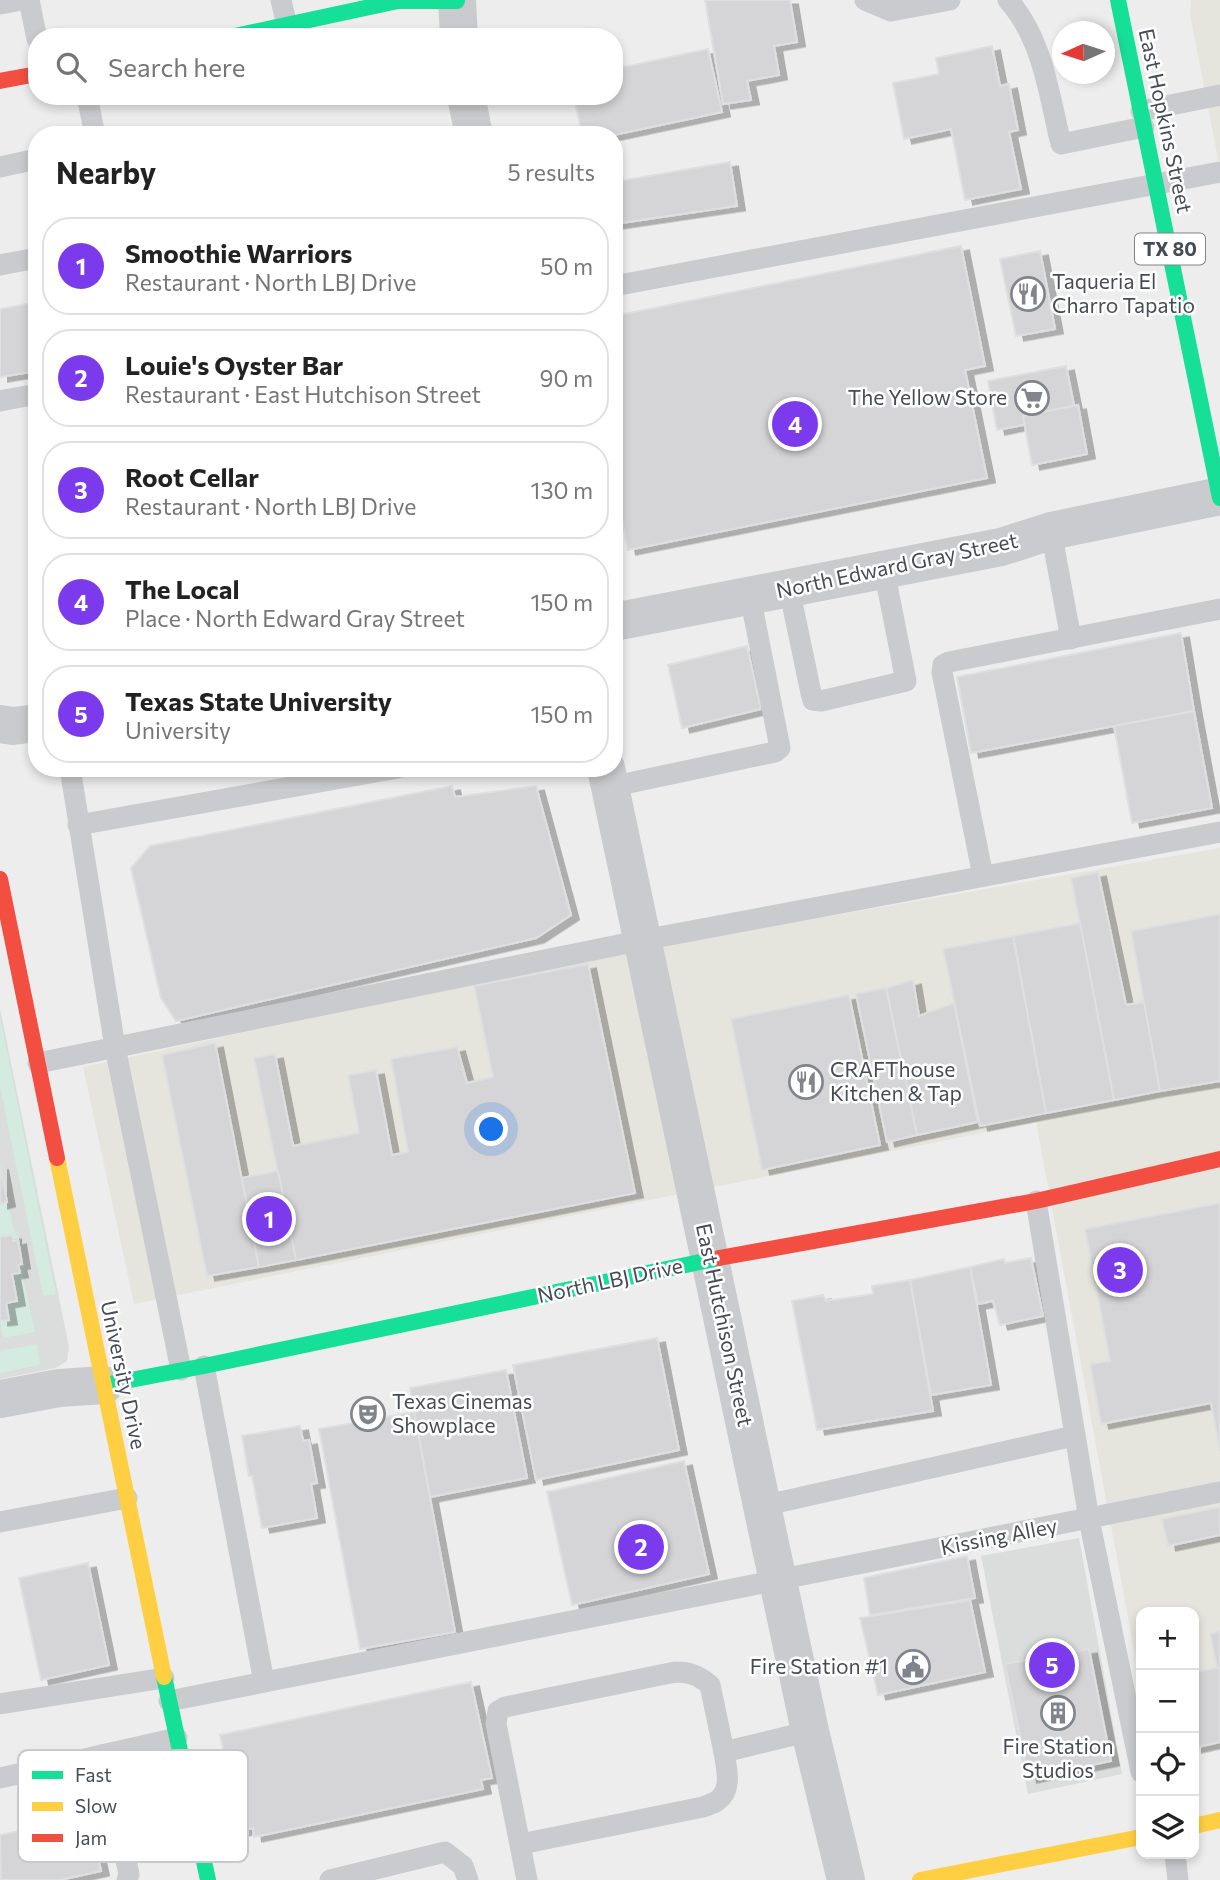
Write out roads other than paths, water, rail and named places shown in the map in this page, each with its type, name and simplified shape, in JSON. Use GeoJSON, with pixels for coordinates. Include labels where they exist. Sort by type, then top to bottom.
{"type":"FeatureCollection","features":[{"type":"Feature","properties":{"kind":"main road"},"geometry":{"type":"LineString","coordinates":[[277,28],[398,1],[457,0]]}},
{"type":"Feature","properties":{"kind":"main road","name":"East Hopkins Street"},"geometry":{"type":"LineString","coordinates":[[1118,0],[1220,497]]}},
{"type":"Feature","properties":{"kind":"main road"},"geometry":{"type":"LineString","coordinates":[[1125,34],[1136,11]]}},
{"type":"Feature","properties":{"kind":"main road"},"geometry":{"type":"LineString","coordinates":[[0,81],[28,76]]}},
{"type":"Feature","properties":{"kind":"main road","name":"University Drive"},"geometry":{"type":"LineString","coordinates":[[0,879],[180,1750]]}},
{"type":"Feature","properties":{"kind":"main road","name":"North LBJ Drive"},"geometry":{"type":"LineString","coordinates":[[104,1385],[710,1261],[1036,1200],[1220,1159]]}},
{"type":"Feature","properties":{"kind":"main road"},"geometry":{"type":"LineString","coordinates":[[1199,1825],[1220,1820]]}},
{"type":"Feature","properties":{"kind":"main road"},"geometry":{"type":"LineString","coordinates":[[920,1880],[1136,1838]]}},
{"type":"Feature","properties":{"kind":"main road","name":"University Drive"},"geometry":{"type":"LineString","coordinates":[[204,1862],[208,1880]]}},
{"type":"Feature","properties":{"kind":"street"},"geometry":{"type":"LineString","coordinates":[[457,0],[459,28]]}},
{"type":"Feature","properties":{"kind":"street"},"geometry":{"type":"LineString","coordinates":[[468,105],[472,126]]}},
{"type":"Feature","properties":{"kind":"street","name":"North Edward Gray Street"},"geometry":{"type":"LineString","coordinates":[[623,620],[1002,547],[1051,531],[1220,497]]}},
{"type":"Feature","properties":{"kind":"street"},"geometry":{"type":"LineString","coordinates":[[0,724],[28,724]]}},
{"type":"Feature","properties":{"kind":"street","name":"East Hutchison Street"},"geometry":{"type":"LineString","coordinates":[[608,778],[810,1731],[846,1880]]}},
{"type":"Feature","properties":{"kind":"street","name":"North LBJ Drive"},"geometry":{"type":"LineString","coordinates":[[0,1399],[59,1388],[104,1385]]}},
{"type":"Feature","properties":{"kind":"lane"},"geometry":{"type":"LineString","coordinates":[[0,4],[22,0]]}},
{"type":"Feature","properties":{"kind":"lane"},"geometry":{"type":"LineString","coordinates":[[29,0],[35,28]]}},
{"type":"Feature","properties":{"kind":"lane"},"geometry":{"type":"LineString","coordinates":[[281,0],[287,26]]}},
{"type":"Feature","properties":{"kind":"lane"},"geometry":{"type":"LineString","coordinates":[[865,0],[891,10],[950,0]]}},
{"type":"Feature","properties":{"kind":"lane"},"geometry":{"type":"LineString","coordinates":[[1008,0],[1017,10],[1037,48],[1061,144],[1220,95]]}},
{"type":"Feature","properties":{"kind":"lane"},"geometry":{"type":"LineString","coordinates":[[89,105],[93,126]]}},
{"type":"Feature","properties":{"kind":"lane"},"geometry":{"type":"LineString","coordinates":[[0,167],[28,161]]}},
{"type":"Feature","properties":{"kind":"lane"},"geometry":{"type":"LineString","coordinates":[[623,284],[1220,172]]}},
{"type":"Feature","properties":{"kind":"lane"},"geometry":{"type":"LineString","coordinates":[[0,265],[28,260]]}},
{"type":"Feature","properties":{"kind":"lane"},"geometry":{"type":"LineString","coordinates":[[0,401],[28,401]]}},
{"type":"Feature","properties":{"kind":"lane"},"geometry":{"type":"LineString","coordinates":[[1051,531],[1070,639]]}},
{"type":"Feature","properties":{"kind":"lane"},"geometry":{"type":"LineString","coordinates":[[789,588],[811,693],[813,700],[821,701],[906,681],[884,570]]}},
{"type":"Feature","properties":{"kind":"lane"},"geometry":{"type":"LineString","coordinates":[[623,776],[775,752],[780,748],[750,596]]}},
{"type":"Feature","properties":{"kind":"lane"},"geometry":{"type":"LineString","coordinates":[[983,876],[942,672],[943,665],[1220,610]]}},
{"type":"Feature","properties":{"kind":"lane"},"geometry":{"type":"LineString","coordinates":[[71,777],[115,1047],[181,1370]]}},
{"type":"Feature","properties":{"kind":"lane"},"geometry":{"type":"LineString","coordinates":[[78,825],[347,777]]}},
{"type":"Feature","properties":{"kind":"lane"},"geometry":{"type":"LineString","coordinates":[[38,1063],[643,940],[1220,832]]}},
{"type":"Feature","properties":{"kind":"lane"},"geometry":{"type":"LineString","coordinates":[[1036,1200],[1089,1519],[1136,1748]]}},
{"type":"Feature","properties":{"kind":"lane"},"geometry":{"type":"LineString","coordinates":[[204,1366],[264,1682]]}},
{"type":"Feature","properties":{"kind":"lane"},"geometry":{"type":"LineString","coordinates":[[762,1506],[1074,1436]]}},
{"type":"Feature","properties":{"kind":"lane","name":"Kissing Alley"},"geometry":{"type":"LineString","coordinates":[[169,1701],[1220,1492]]}},
{"type":"Feature","properties":{"kind":"lane"},"geometry":{"type":"LineString","coordinates":[[0,1522],[127,1498]]}},
{"type":"Feature","properties":{"kind":"lane"},"geometry":{"type":"LineString","coordinates":[[521,1844],[703,1807],[718,1801],[726,1791],[728,1778],[710,1685],[689,1672],[675,1672],[505,1707],[498,1711],[496,1724],[527,1880]]}},
{"type":"Feature","properties":{"kind":"lane"},"geometry":{"type":"LineString","coordinates":[[0,1704],[164,1678]]}},
{"type":"Feature","properties":{"kind":"lane"},"geometry":{"type":"LineString","coordinates":[[724,1752],[810,1731]]}},
{"type":"Feature","properties":{"kind":"lane"},"geometry":{"type":"LineString","coordinates":[[124,1750],[177,1738]]}},
{"type":"Feature","properties":{"kind":"lane"},"geometry":{"type":"LineString","coordinates":[[0,1778],[18,1774]]}},
{"type":"Feature","properties":{"kind":"lane"},"geometry":{"type":"LineString","coordinates":[[330,1880],[445,1852],[463,1866],[468,1880]]}},
{"type":"Feature","properties":{"kind":"lane"},"geometry":{"type":"LineString","coordinates":[[1176,1859],[1178,1880]]}},
{"type":"Feature","properties":{"kind":"lane"},"geometry":{"type":"LineString","coordinates":[[126,1862],[129,1874],[127,1880]]}},
{"type":"Feature","properties":{"kind":"place","name":"Taqueria El Charro Tapatio"},"geometry":{"type":"Point","coordinates":[1028,294]}},
{"type":"Feature","properties":{"kind":"place","name":"The Yellow Store"},"geometry":{"type":"Point","coordinates":[1032,398]}},
{"type":"Feature","properties":{"kind":"place","name":"The Local"},"geometry":{"type":"Point","coordinates":[795,424]}},
{"type":"Feature","properties":{"kind":"place","name":"CRAFThouse Kitchen & Tap"},"geometry":{"type":"Point","coordinates":[806,1082]}},
{"type":"Feature","properties":{"kind":"place","name":"Smoothie Warriors"},"geometry":{"type":"Point","coordinates":[269,1219]}},
{"type":"Feature","properties":{"kind":"place","name":"Root Cellar"},"geometry":{"type":"Point","coordinates":[1120,1270]}},
{"type":"Feature","properties":{"kind":"place","name":"Texas Cinemas Showplace"},"geometry":{"type":"Point","coordinates":[368,1414]}},
{"type":"Feature","properties":{"kind":"place","name":"Louie's Oyster Bar"},"geometry":{"type":"Point","coordinates":[641,1547]}},
{"type":"Feature","properties":{"kind":"place","name":"Texas State University"},"geometry":{"type":"Point","coordinates":[1052,1665]}},
{"type":"Feature","properties":{"kind":"place","name":"Fire Station #1"},"geometry":{"type":"Point","coordinates":[913,1667]}},
{"type":"Feature","properties":{"kind":"place","name":"Fire Station Studios"},"geometry":{"type":"Point","coordinates":[1058,1713]}}]}
